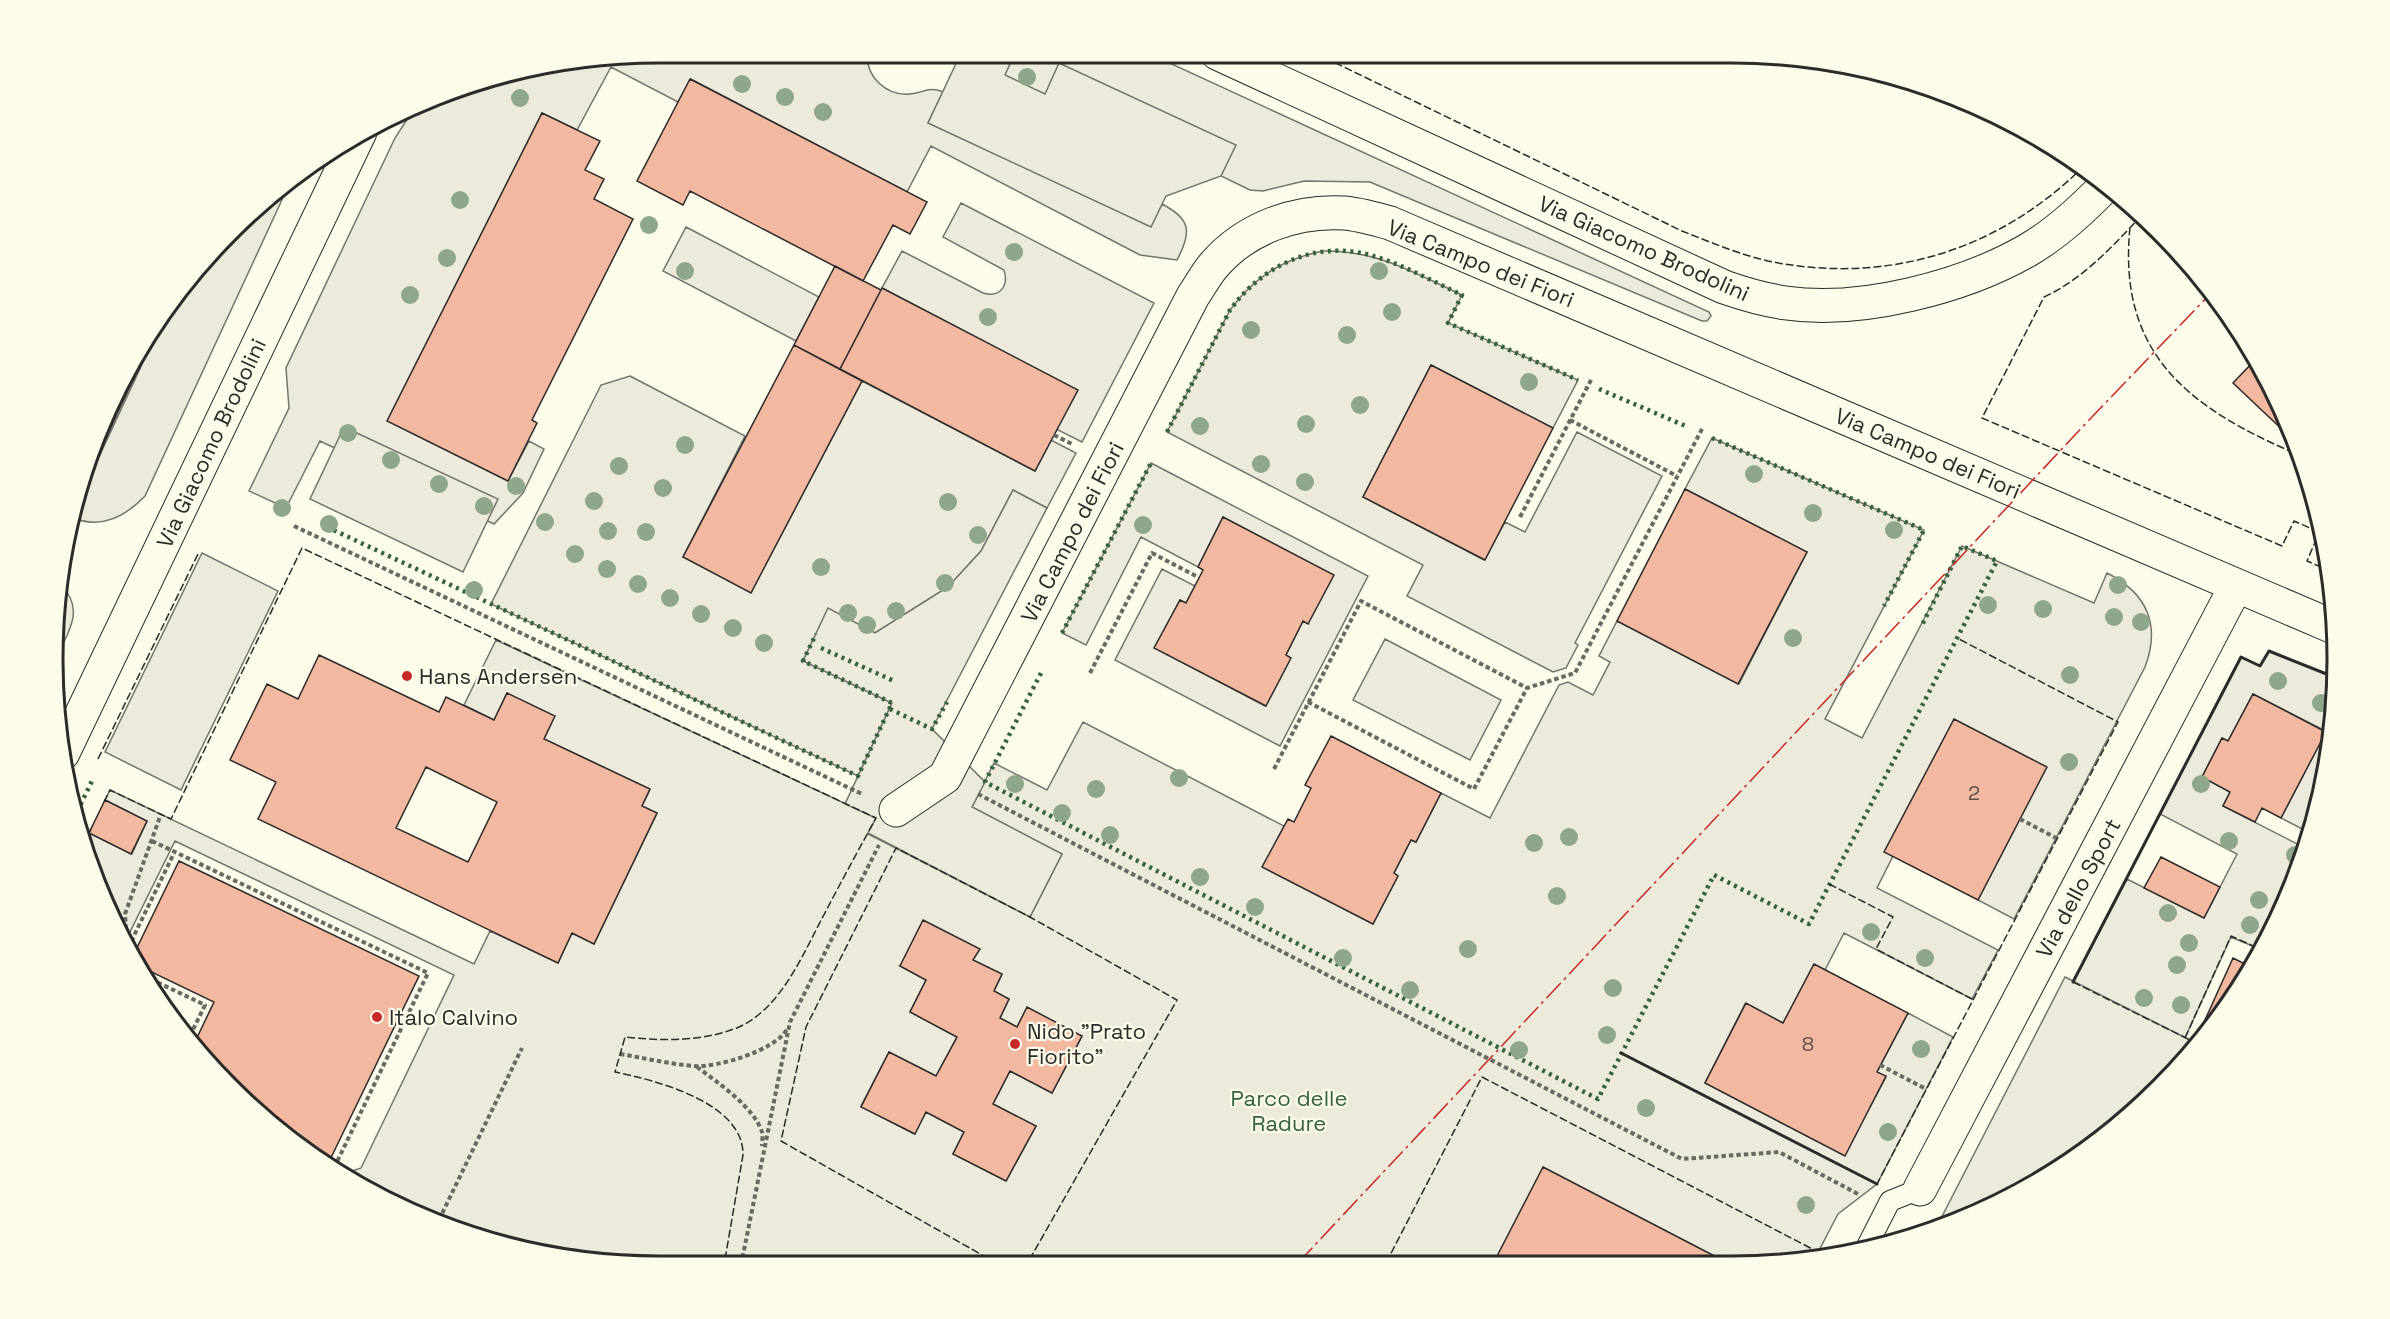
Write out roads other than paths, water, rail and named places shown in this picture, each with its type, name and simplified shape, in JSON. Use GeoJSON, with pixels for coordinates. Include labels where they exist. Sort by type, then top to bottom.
{"type":"FeatureCollection","features":[{"type":"Feature","properties":{"kind":"street","name":"Via Giacomo Brodolini"},"geometry":{"type":"LineString","coordinates":[[1239,63],[1724,286],[1763,299],[1787,303],[1825,305],[1867,301],[1916,292],[1973,276],[2009,260],[2046,238],[2100,191]]}},
{"type":"Feature","properties":{"kind":"street","name":"Via Giacomo Brodolini"},"geometry":{"type":"LineString","coordinates":[[69,741],[352,149]]}},
{"type":"Feature","properties":{"kind":"street","name":"Via Campo dei Fiori"},"geometry":{"type":"LineString","coordinates":[[896,810],[945,777],[1193,296],[1214,265],[1241,241],[1271,223],[1305,215],[1345,213],[1390,223],[2326,624]]}},
{"type":"Feature","properties":{"kind":"street","name":"Via dello Sport"},"geometry":{"type":"LineString","coordinates":[[1905,1195],[2236,586]]}},
{"type":"Feature","properties":{"kind":"lane"},"geometry":{"type":"LineString","coordinates":[[1873,1239],[1905,1195]]}},
{"type":"Feature","properties":{"kind":"place","name":"Hans Andersen"},"geometry":{"type":"Point","coordinates":[407,676]}},
{"type":"Feature","properties":{"kind":"place","name":"Italo Calvino"},"geometry":{"type":"Point","coordinates":[377,1017]}},
{"type":"Feature","properties":{"kind":"place","name":"Nido \"Prato Fiorito\""},"geometry":{"type":"Point","coordinates":[1015,1044]}},
{"type":"Feature","properties":{"kind":"park label","name":"Parco delle Radure"},"geometry":{"type":"Point","coordinates":[1289,1110]}}]}
